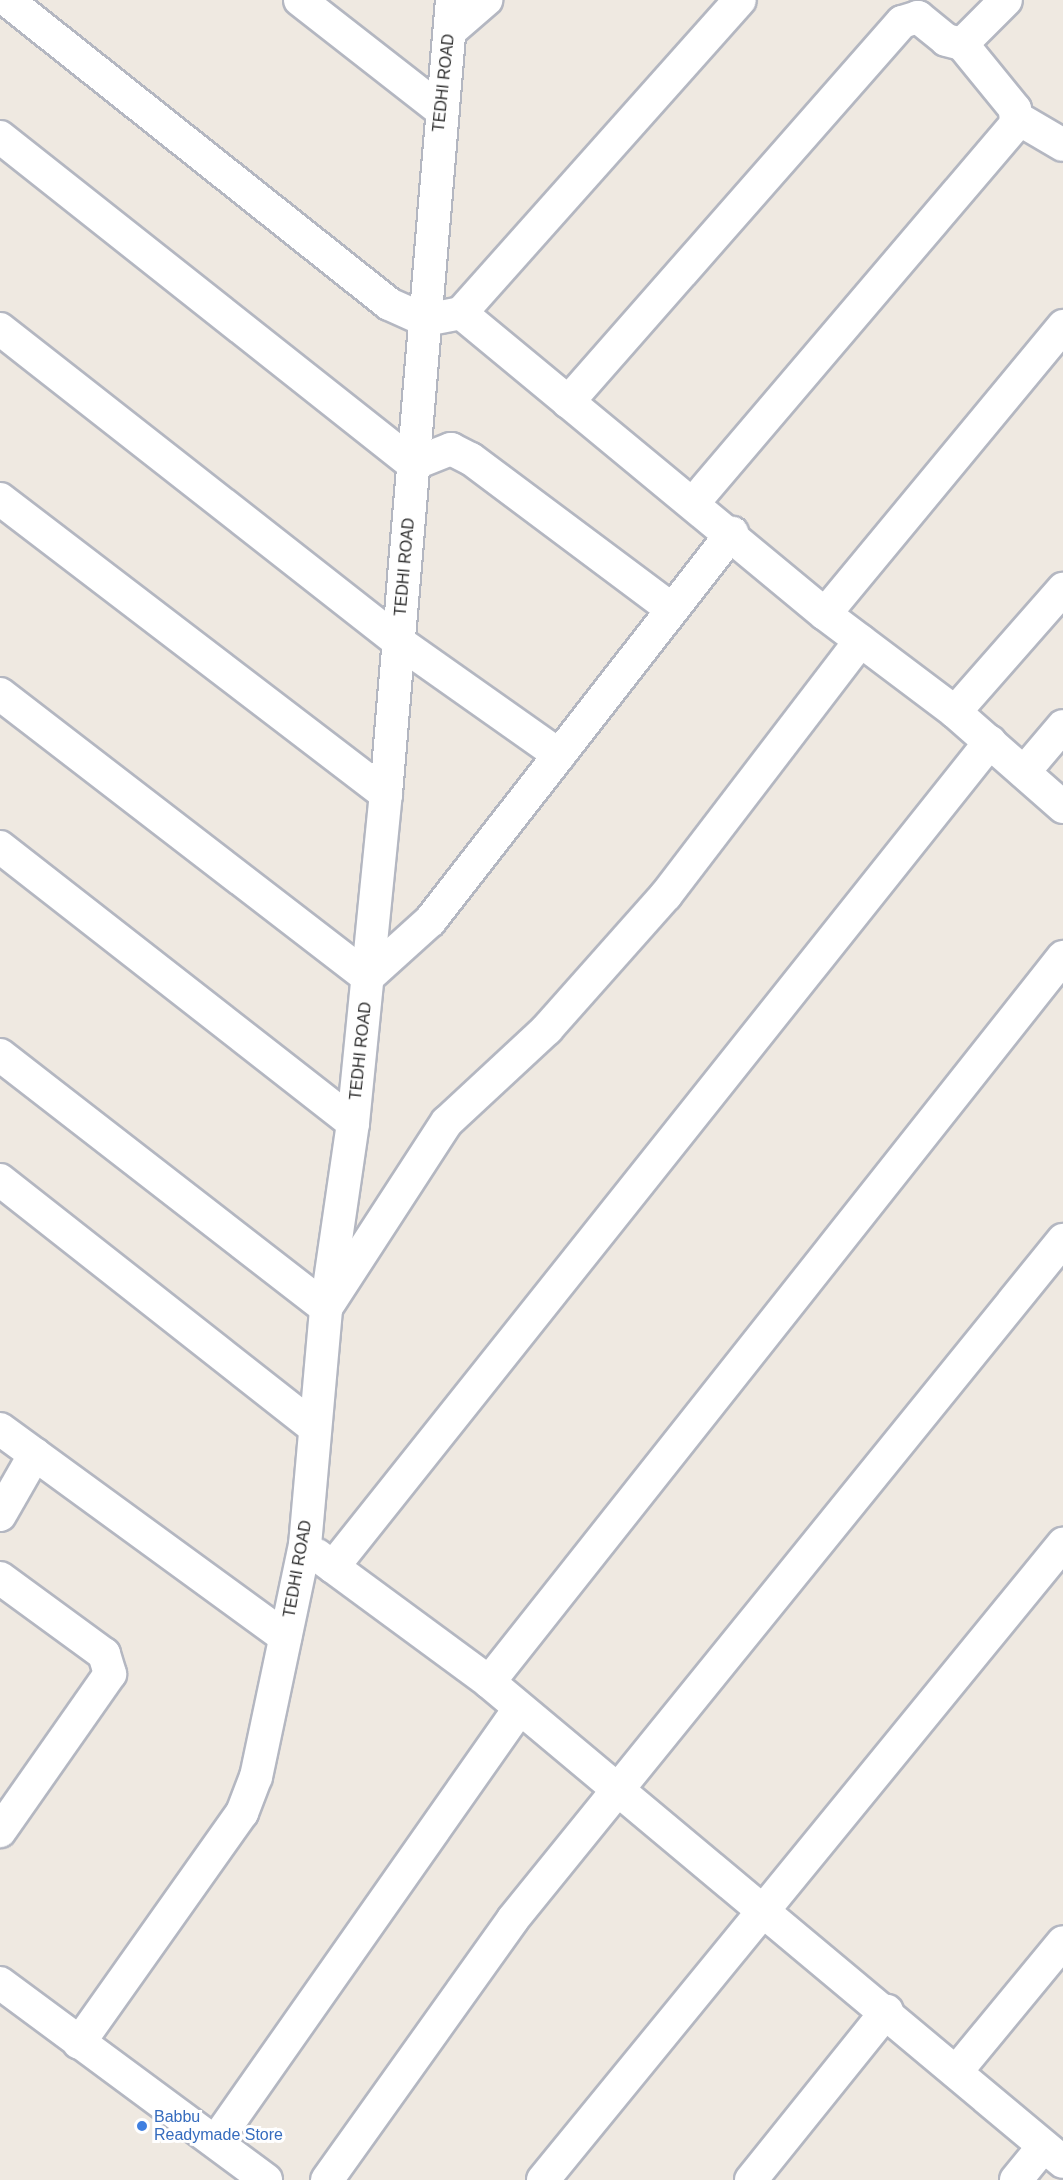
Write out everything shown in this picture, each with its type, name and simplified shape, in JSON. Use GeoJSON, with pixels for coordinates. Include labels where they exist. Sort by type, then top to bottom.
{"type":"FeatureCollection","features":[{"type":"Feature","properties":{"kind":"street"},"geometry":{"type":"LineString","coordinates":[[7,0],[389,304],[425,320],[461,313],[740,0]]}},
{"type":"Feature","properties":{"kind":"street"},"geometry":{"type":"LineString","coordinates":[[300,0],[441,110]]}},
{"type":"Feature","properties":{"kind":"street","name":"TEDHI ROAD"},"geometry":{"type":"LineString","coordinates":[[79,2043],[242,1813],[256,1777],[305,1545],[326,1308],[353,1123],[386,794],[441,110],[452,0]]}},
{"type":"Feature","properties":{"kind":"street"},"geometry":{"type":"LineString","coordinates":[[450,31],[486,0]]}},
{"type":"Feature","properties":{"kind":"street"},"geometry":{"type":"LineString","coordinates":[[962,44],[1006,0]]}},
{"type":"Feature","properties":{"kind":"street"},"geometry":{"type":"LineString","coordinates":[[568,402],[902,22],[918,17],[946,40],[962,44],[1017,117],[1063,145]]}},
{"type":"Feature","properties":{"kind":"street"},"geometry":{"type":"LineString","coordinates":[[695,501],[1001,144],[1017,117]]}},
{"type":"Feature","properties":{"kind":"street"},"geometry":{"type":"LineString","coordinates":[[0,136],[414,464],[451,449],[471,459],[670,609]]}},
{"type":"Feature","properties":{"kind":"street"},"geometry":{"type":"LineString","coordinates":[[461,313],[568,402],[695,501],[825,614],[955,712],[1063,807]]}},
{"type":"Feature","properties":{"kind":"street"},"geometry":{"type":"LineString","coordinates":[[825,614],[1063,326]]}},
{"type":"Feature","properties":{"kind":"street"},"geometry":{"type":"LineString","coordinates":[[0,329],[399,642],[559,755]]}},
{"type":"Feature","properties":{"kind":"street"},"geometry":{"type":"LineString","coordinates":[[0,499],[386,794]]}},
{"type":"Feature","properties":{"kind":"street"},"geometry":{"type":"LineString","coordinates":[[0,694],[368,977],[430,921],[670,609],[732,533]]}},
{"type":"Feature","properties":{"kind":"street"},"geometry":{"type":"LineString","coordinates":[[955,712],[1063,589]]}},
{"type":"Feature","properties":{"kind":"street"},"geometry":{"type":"LineString","coordinates":[[0,1055],[326,1308],[453,1113],[547,1029],[666,895],[860,641]]}},
{"type":"Feature","properties":{"kind":"street"},"geometry":{"type":"LineString","coordinates":[[1024,772],[1063,726]]}},
{"type":"Feature","properties":{"kind":"street"},"geometry":{"type":"LineString","coordinates":[[333,1567],[990,742]]}},
{"type":"Feature","properties":{"kind":"street"},"geometry":{"type":"LineString","coordinates":[[0,847],[353,1123]]}},
{"type":"Feature","properties":{"kind":"street"},"geometry":{"type":"LineString","coordinates":[[489,1682],[1063,957]]}},
{"type":"Feature","properties":{"kind":"street"},"geometry":{"type":"LineString","coordinates":[[0,1180],[314,1427]]}},
{"type":"Feature","properties":{"kind":"street"},"geometry":{"type":"LineString","coordinates":[[327,2180],[513,1919],[615,1790],[1063,1239]]}},
{"type":"Feature","properties":{"kind":"street"},"geometry":{"type":"LineString","coordinates":[[0,1429],[285,1637]]}},
{"type":"Feature","properties":{"kind":"street"},"geometry":{"type":"LineString","coordinates":[[0,1515],[35,1454]]}},
{"type":"Feature","properties":{"kind":"street"},"geometry":{"type":"LineString","coordinates":[[543,2180],[764,1914],[1063,1544]]}},
{"type":"Feature","properties":{"kind":"street"},"geometry":{"type":"LineString","coordinates":[[305,1545],[489,1682],[764,1914],[887,2011],[1053,2155],[1016,2180]]}},
{"type":"Feature","properties":{"kind":"street"},"geometry":{"type":"LineString","coordinates":[[0,1578],[104,1654],[110,1674],[0,1831]]}},
{"type":"Feature","properties":{"kind":"street"},"geometry":{"type":"LineString","coordinates":[[216,2141],[519,1708]]}},
{"type":"Feature","properties":{"kind":"street"},"geometry":{"type":"LineString","coordinates":[[956,2072],[1063,1942]]}},
{"type":"Feature","properties":{"kind":"street"},"geometry":{"type":"LineString","coordinates":[[0,1983],[266,2180]]}},
{"type":"Feature","properties":{"kind":"street"},"geometry":{"type":"LineString","coordinates":[[751,2180],[887,2011]]}},
{"type":"Feature","properties":{"kind":"place","name":"Babbu Readymade Store"},"geometry":{"type":"Point","coordinates":[142,2126]}}]}
